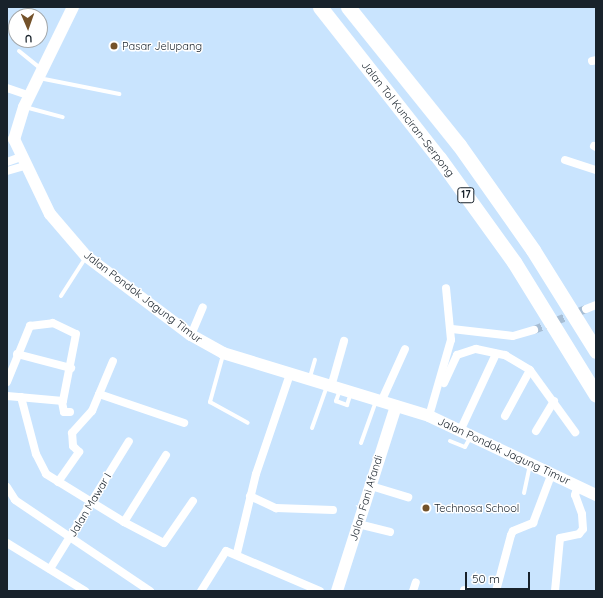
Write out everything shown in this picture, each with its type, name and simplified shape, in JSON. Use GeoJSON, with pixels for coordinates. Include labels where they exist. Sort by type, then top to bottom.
{"type":"FeatureCollection","features":[{"type":"Feature","properties":{"kind":"highway","name":"Jalan Tol Kunciran–Serpong"},"geometry":{"type":"LineString","coordinates":[[320,7],[439,158],[496,238],[596,395]]}},
{"type":"Feature","properties":{"kind":"highway","name":"Jalan Tol Kunciran–Serpong"},"geometry":{"type":"LineString","coordinates":[[348,7],[459,145],[533,250],[596,351]]}},
{"type":"Feature","properties":{"kind":"street","name":"Jalan Pondok Jagung Timur"},"geometry":{"type":"LineString","coordinates":[[73,7],[24,107],[14,132],[23,162],[50,214],[70,240],[86,256],[191,335],[223,353],[379,402],[429,416],[472,434],[596,495]]}},
{"type":"Feature","properties":{"kind":"street"},"geometry":{"type":"LineString","coordinates":[[7,88],[30,96]]}},
{"type":"Feature","properties":{"kind":"street"},"geometry":{"type":"LineString","coordinates":[[565,160],[596,170]]}},
{"type":"Feature","properties":{"kind":"street"},"geometry":{"type":"LineString","coordinates":[[7,162],[23,162]]}},
{"type":"Feature","properties":{"kind":"street"},"geometry":{"type":"LineString","coordinates":[[7,171],[23,162]]}},
{"type":"Feature","properties":{"kind":"street"},"geometry":{"type":"LineString","coordinates":[[429,416],[448,358],[452,329],[446,288]]}},
{"type":"Feature","properties":{"kind":"street"},"geometry":{"type":"LineString","coordinates":[[586,309],[596,305]]}},
{"type":"Feature","properties":{"kind":"street"},"geometry":{"type":"LineString","coordinates":[[191,335],[203,307]]}},
{"type":"Feature","properties":{"kind":"street"},"geometry":{"type":"LineString","coordinates":[[7,382],[30,326],[54,323],[76,334],[71,368],[62,402],[64,412],[70,412]]}},
{"type":"Feature","properties":{"kind":"street"},"geometry":{"type":"LineString","coordinates":[[452,329],[513,336],[534,330]]}},
{"type":"Feature","properties":{"kind":"street"},"geometry":{"type":"LineString","coordinates":[[337,389],[344,340]]}},
{"type":"Feature","properties":{"kind":"street"},"geometry":{"type":"LineString","coordinates":[[379,402],[405,349]]}},
{"type":"Feature","properties":{"kind":"street"},"geometry":{"type":"LineString","coordinates":[[444,383],[458,355],[476,349],[517,360],[530,370],[554,401],[575,432]]}},
{"type":"Feature","properties":{"kind":"street"},"geometry":{"type":"LineString","coordinates":[[18,354],[71,368]]}},
{"type":"Feature","properties":{"kind":"street"},"geometry":{"type":"LineString","coordinates":[[461,429],[496,354]]}},
{"type":"Feature","properties":{"kind":"street"},"geometry":{"type":"LineString","coordinates":[[58,482],[79,452],[73,446],[72,433],[92,411],[113,362]]}},
{"type":"Feature","properties":{"kind":"street"},"geometry":{"type":"LineString","coordinates":[[505,416],[530,370]]}},
{"type":"Feature","properties":{"kind":"street"},"geometry":{"type":"LineString","coordinates":[[237,553],[250,496],[290,374]]}},
{"type":"Feature","properties":{"kind":"street"},"geometry":{"type":"LineString","coordinates":[[100,394],[184,423]]}},
{"type":"Feature","properties":{"kind":"street"},"geometry":{"type":"LineString","coordinates":[[7,396],[62,402]]}},
{"type":"Feature","properties":{"kind":"street"},"geometry":{"type":"LineString","coordinates":[[21,397],[39,462],[46,474],[124,522],[164,542],[193,501]]}},
{"type":"Feature","properties":{"kind":"street"},"geometry":{"type":"LineString","coordinates":[[536,431],[554,401]]}},
{"type":"Feature","properties":{"kind":"street","name":"Jalan Fani Afandi"},"geometry":{"type":"LineString","coordinates":[[337,591],[396,406]]}},
{"type":"Feature","properties":{"kind":"street","name":"Jalan Mawar I"},"geometry":{"type":"LineString","coordinates":[[50,569],[70,539],[129,441]]}},
{"type":"Feature","properties":{"kind":"street"},"geometry":{"type":"LineString","coordinates":[[124,522],[166,455]]}},
{"type":"Feature","properties":{"kind":"street"},"geometry":{"type":"LineString","coordinates":[[496,591],[510,535],[533,523],[552,473]]}},
{"type":"Feature","properties":{"kind":"street"},"geometry":{"type":"LineString","coordinates":[[555,591],[560,538],[583,529],[582,514],[575,495],[578,485]]}},
{"type":"Feature","properties":{"kind":"street"},"geometry":{"type":"LineString","coordinates":[[371,486],[408,497]]}},
{"type":"Feature","properties":{"kind":"street"},"geometry":{"type":"LineString","coordinates":[[7,487],[15,500],[70,539],[150,591]]}},
{"type":"Feature","properties":{"kind":"street"},"geometry":{"type":"LineString","coordinates":[[250,496],[276,508],[333,510]]}},
{"type":"Feature","properties":{"kind":"street"},"geometry":{"type":"LineString","coordinates":[[358,524],[390,532]]}},
{"type":"Feature","properties":{"kind":"street"},"geometry":{"type":"LineString","coordinates":[[7,543],[85,591]]}},
{"type":"Feature","properties":{"kind":"street"},"geometry":{"type":"LineString","coordinates":[[201,591],[222,555],[226,551],[237,553],[320,591]]}},
{"type":"Feature","properties":{"kind":"street"},"geometry":{"type":"LineString","coordinates":[[413,591],[416,582]]}},
{"type":"Feature","properties":{"kind":"lane"},"geometry":{"type":"LineString","coordinates":[[19,51],[41,74],[119,94]]}},
{"type":"Feature","properties":{"kind":"lane"},"geometry":{"type":"LineString","coordinates":[[24,107],[63,117]]}},
{"type":"Feature","properties":{"kind":"lane"},"geometry":{"type":"LineString","coordinates":[[61,296],[86,256]]}},
{"type":"Feature","properties":{"kind":"lane"},"geometry":{"type":"LineString","coordinates":[[223,353],[210,402],[248,423]]}},
{"type":"Feature","properties":{"kind":"lane"},"geometry":{"type":"LineString","coordinates":[[310,380],[315,360]]}},
{"type":"Feature","properties":{"kind":"lane"},"geometry":{"type":"LineString","coordinates":[[312,428],[337,389]]}},
{"type":"Feature","properties":{"kind":"lane"},"geometry":{"type":"LineString","coordinates":[[361,443],[379,402]]}},
{"type":"Feature","properties":{"kind":"lane"},"geometry":{"type":"LineString","coordinates":[[450,441],[465,448],[472,434]]}},
{"type":"Feature","properties":{"kind":"lane"},"geometry":{"type":"LineString","coordinates":[[524,493],[531,463]]}},
{"type":"Feature","properties":{"kind":"tunnel"},"geometry":{"type":"LineString","coordinates":[[534,330],[586,309]]}},
{"type":"Feature","properties":{"kind":"place","name":"Pasar Jelupang"},"geometry":{"type":"Point","coordinates":[114,46]}},
{"type":"Feature","properties":{"kind":"place","name":"Technosa School"},"geometry":{"type":"Point","coordinates":[426,508]}}]}
